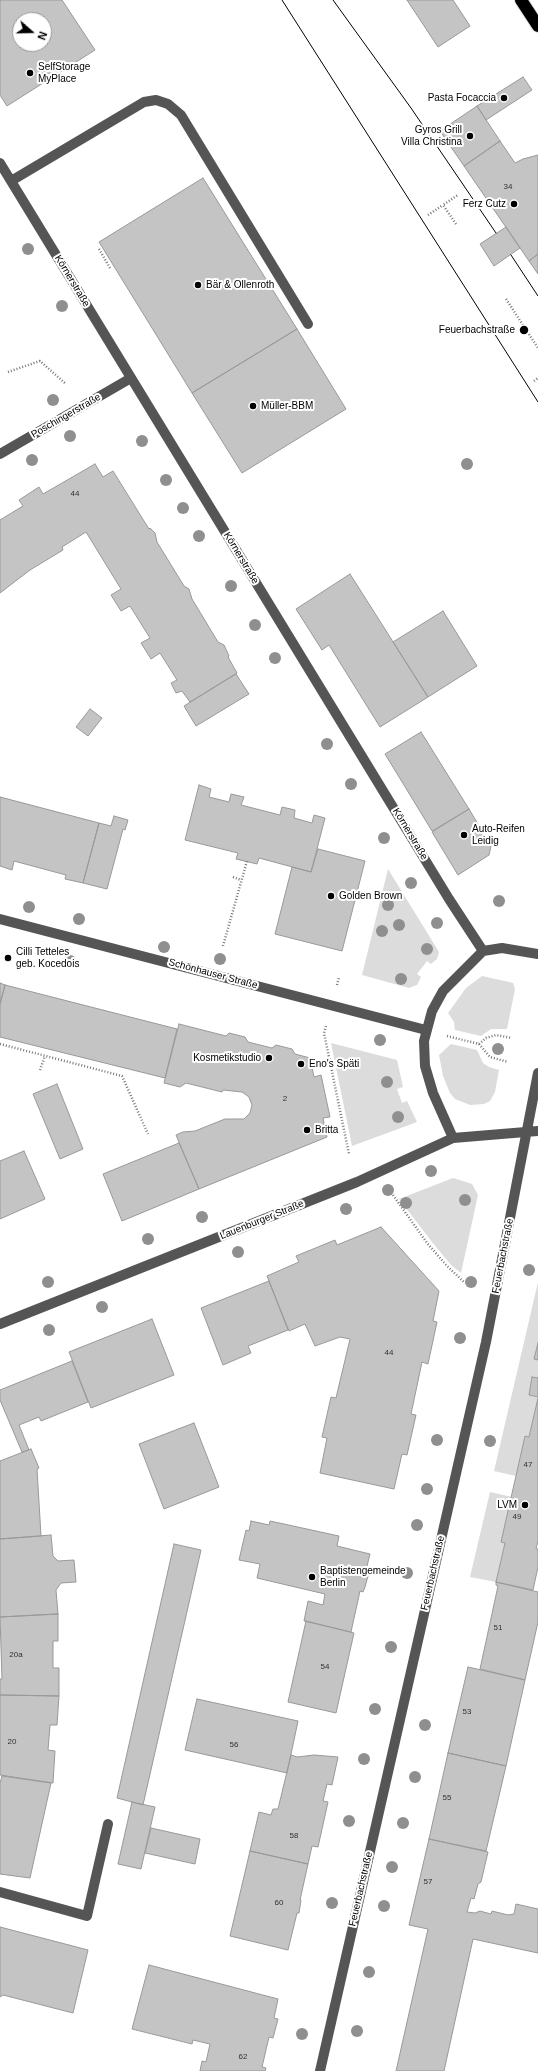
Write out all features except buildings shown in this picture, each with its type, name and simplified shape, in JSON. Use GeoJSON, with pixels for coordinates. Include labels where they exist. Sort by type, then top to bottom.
{"type":"FeatureCollection","features":[{"type":"Feature","properties":{"kind":"highway"},"geometry":{"type":"LineString","coordinates":[[521,0],[538,26]]}},
{"type":"Feature","properties":{"kind":"street"},"geometry":{"type":"LineString","coordinates":[[11,181],[144,102],[156,100],[168,104],[181,115],[308,324]]}},
{"type":"Feature","properties":{"kind":"street","name":"Körnerstraße"},"geometry":{"type":"LineString","coordinates":[[0,163],[449,899],[483,951]]}},
{"type":"Feature","properties":{"kind":"street","name":"Poschingerstraße"},"geometry":{"type":"LineString","coordinates":[[0,454],[131,378]]}},
{"type":"Feature","properties":{"kind":"street","name":"Schönhauser Straße"},"geometry":{"type":"LineString","coordinates":[[0,919],[426,1030]]}},
{"type":"Feature","properties":{"kind":"street"},"geometry":{"type":"LineString","coordinates":[[453,1138],[428,1080],[424,1051],[426,1030],[432,1011],[443,991],[458,974],[483,951],[502,948],[538,954]]}},
{"type":"Feature","properties":{"kind":"street","name":"Feuerbachstraße"},"geometry":{"type":"LineString","coordinates":[[320,2071],[486,1342],[538,1073]]}},
{"type":"Feature","properties":{"kind":"street"},"geometry":{"type":"LineString","coordinates":[[527,1131],[538,1131]]}},
{"type":"Feature","properties":{"kind":"street","name":"Lauenburger Straße"},"geometry":{"type":"LineString","coordinates":[[0,1324],[357,1182],[453,1138],[527,1131]]}},
{"type":"Feature","properties":{"kind":"street"},"geometry":{"type":"LineString","coordinates":[[0,1892],[87,1916],[108,1824]]}},
{"type":"Feature","properties":{"kind":"path"},"geometry":{"type":"LineString","coordinates":[[428,215],[458,195]]}},
{"type":"Feature","properties":{"kind":"path"},"geometry":{"type":"LineString","coordinates":[[443,204],[456,224]]}},
{"type":"Feature","properties":{"kind":"path"},"geometry":{"type":"LineString","coordinates":[[99,250],[110,268]]}},
{"type":"Feature","properties":{"kind":"path"},"geometry":{"type":"LineString","coordinates":[[506,299],[538,348]]}},
{"type":"Feature","properties":{"kind":"path"},"geometry":{"type":"LineString","coordinates":[[8,372],[40,361],[66,384]]}},
{"type":"Feature","properties":{"kind":"path"},"geometry":{"type":"LineString","coordinates":[[534,381],[538,378]]}},
{"type":"Feature","properties":{"kind":"path"},"geometry":{"type":"LineString","coordinates":[[223,946],[247,861]]}},
{"type":"Feature","properties":{"kind":"path"},"geometry":{"type":"LineString","coordinates":[[232,878],[242,880]]}},
{"type":"Feature","properties":{"kind":"path"},"geometry":{"type":"LineString","coordinates":[[327,1023],[324,1033],[349,1154]]}},
{"type":"Feature","properties":{"kind":"path"},"geometry":{"type":"LineString","coordinates":[[446,1035],[479,1044],[490,1057],[508,1062]]}},
{"type":"Feature","properties":{"kind":"path"},"geometry":{"type":"LineString","coordinates":[[479,1044],[486,1038],[496,1035],[512,1038]]}},
{"type":"Feature","properties":{"kind":"path"},"geometry":{"type":"LineString","coordinates":[[0,1044],[122,1076],[148,1134]]}},
{"type":"Feature","properties":{"kind":"path"},"geometry":{"type":"LineString","coordinates":[[40,1070],[44,1056]]}},
{"type":"Feature","properties":{"kind":"path"},"geometry":{"type":"LineString","coordinates":[[393,1195],[427,1244],[465,1283]]}},
{"type":"Feature","properties":{"kind":"shaded area"},"geometry":{"type":"Polygon","coordinates":[[[388,869],[439,952],[437,959],[431,964],[427,961],[417,974],[421,977],[417,985],[409,988],[362,975],[388,869]]]}},
{"type":"Feature","properties":{"kind":"shaded area"},"geometry":{"type":"Polygon","coordinates":[[[482,976],[513,983],[515,989],[507,1029],[491,1029],[481,1036],[455,1030],[454,1022],[448,1013],[466,988],[482,976]]]}},
{"type":"Feature","properties":{"kind":"shaded area"},"geometry":{"type":"Polygon","coordinates":[[[331,1043],[397,1060],[403,1087],[397,1089],[402,1103],[407,1101],[417,1122],[352,1146],[331,1043]]]}},
{"type":"Feature","properties":{"kind":"shaded area"},"geometry":{"type":"Polygon","coordinates":[[[451,1044],[477,1050],[483,1063],[489,1067],[499,1070],[495,1092],[490,1101],[484,1104],[470,1105],[455,1099],[450,1093],[443,1076],[439,1055],[451,1044]]]}},
{"type":"Feature","properties":{"kind":"shaded area"},"geometry":{"type":"Polygon","coordinates":[[[453,1178],[472,1184],[478,1195],[461,1273],[451,1265],[399,1199],[453,1178]]]}},
{"type":"Feature","properties":{"kind":"shaded area"},"geometry":{"type":"Polygon","coordinates":[[[538,1282],[538,1343],[534,1359],[538,1360],[538,1378],[532,1378],[529,1395],[538,1398],[529,1437],[525,1436],[516,1476],[494,1471],[538,1282]]]}},
{"type":"Feature","properties":{"kind":"shaded area"},"geometry":{"type":"Polygon","coordinates":[[[490,1492],[512,1497],[505,1543],[496,1582],[470,1577],[490,1492]]]}},
{"type":"Feature","properties":{"kind":"tram line"},"geometry":{"type":"LineString","coordinates":[[282,0],[538,402]]}},
{"type":"Feature","properties":{"kind":"tram line"},"geometry":{"type":"LineString","coordinates":[[333,0],[411,108],[496,233]]}},
{"type":"Feature","properties":{"kind":"tram line"},"geometry":{"type":"LineString","coordinates":[[511,255],[538,296]]}},
{"type":"Feature","properties":{"kind":"place","name":"SelfStorage MyPlace"},"geometry":{"type":"Point","coordinates":[30,73]}},
{"type":"Feature","properties":{"kind":"place","name":"Pasta Focaccia"},"geometry":{"type":"Point","coordinates":[504,98]}},
{"type":"Feature","properties":{"kind":"place","name":"Gyros Grill Villa Christina"},"geometry":{"type":"Point","coordinates":[470,136]}},
{"type":"Feature","properties":{"kind":"place","name":"Ferz Cutz"},"geometry":{"type":"Point","coordinates":[514,204]}},
{"type":"Feature","properties":{"kind":"place","name":"Bär & Ollenroth"},"geometry":{"type":"Point","coordinates":[198,285]}},
{"type":"Feature","properties":{"kind":"place","name":"Feuerbachstraße"},"geometry":{"type":"Point","coordinates":[524,330]}},
{"type":"Feature","properties":{"kind":"place","name":"Müller-BBM"},"geometry":{"type":"Point","coordinates":[253,406]}},
{"type":"Feature","properties":{"kind":"place","name":"Auto-Reifen Leidig"},"geometry":{"type":"Point","coordinates":[464,835]}},
{"type":"Feature","properties":{"kind":"place","name":"Golden Brown"},"geometry":{"type":"Point","coordinates":[331,896]}},
{"type":"Feature","properties":{"kind":"place","name":"Cilli Tetteles geb. Kocedois"},"geometry":{"type":"Point","coordinates":[8,958]}},
{"type":"Feature","properties":{"kind":"place","name":"Kosmetikstudio"},"geometry":{"type":"Point","coordinates":[269,1058]}},
{"type":"Feature","properties":{"kind":"place","name":"Eno's Späti"},"geometry":{"type":"Point","coordinates":[301,1064]}},
{"type":"Feature","properties":{"kind":"place","name":"Britta"},"geometry":{"type":"Point","coordinates":[307,1130]}},
{"type":"Feature","properties":{"kind":"place","name":"LVM"},"geometry":{"type":"Point","coordinates":[525,1505]}},
{"type":"Feature","properties":{"kind":"place","name":"Baptistengemeinde Berlin"},"geometry":{"type":"Point","coordinates":[312,1577]}}]}
